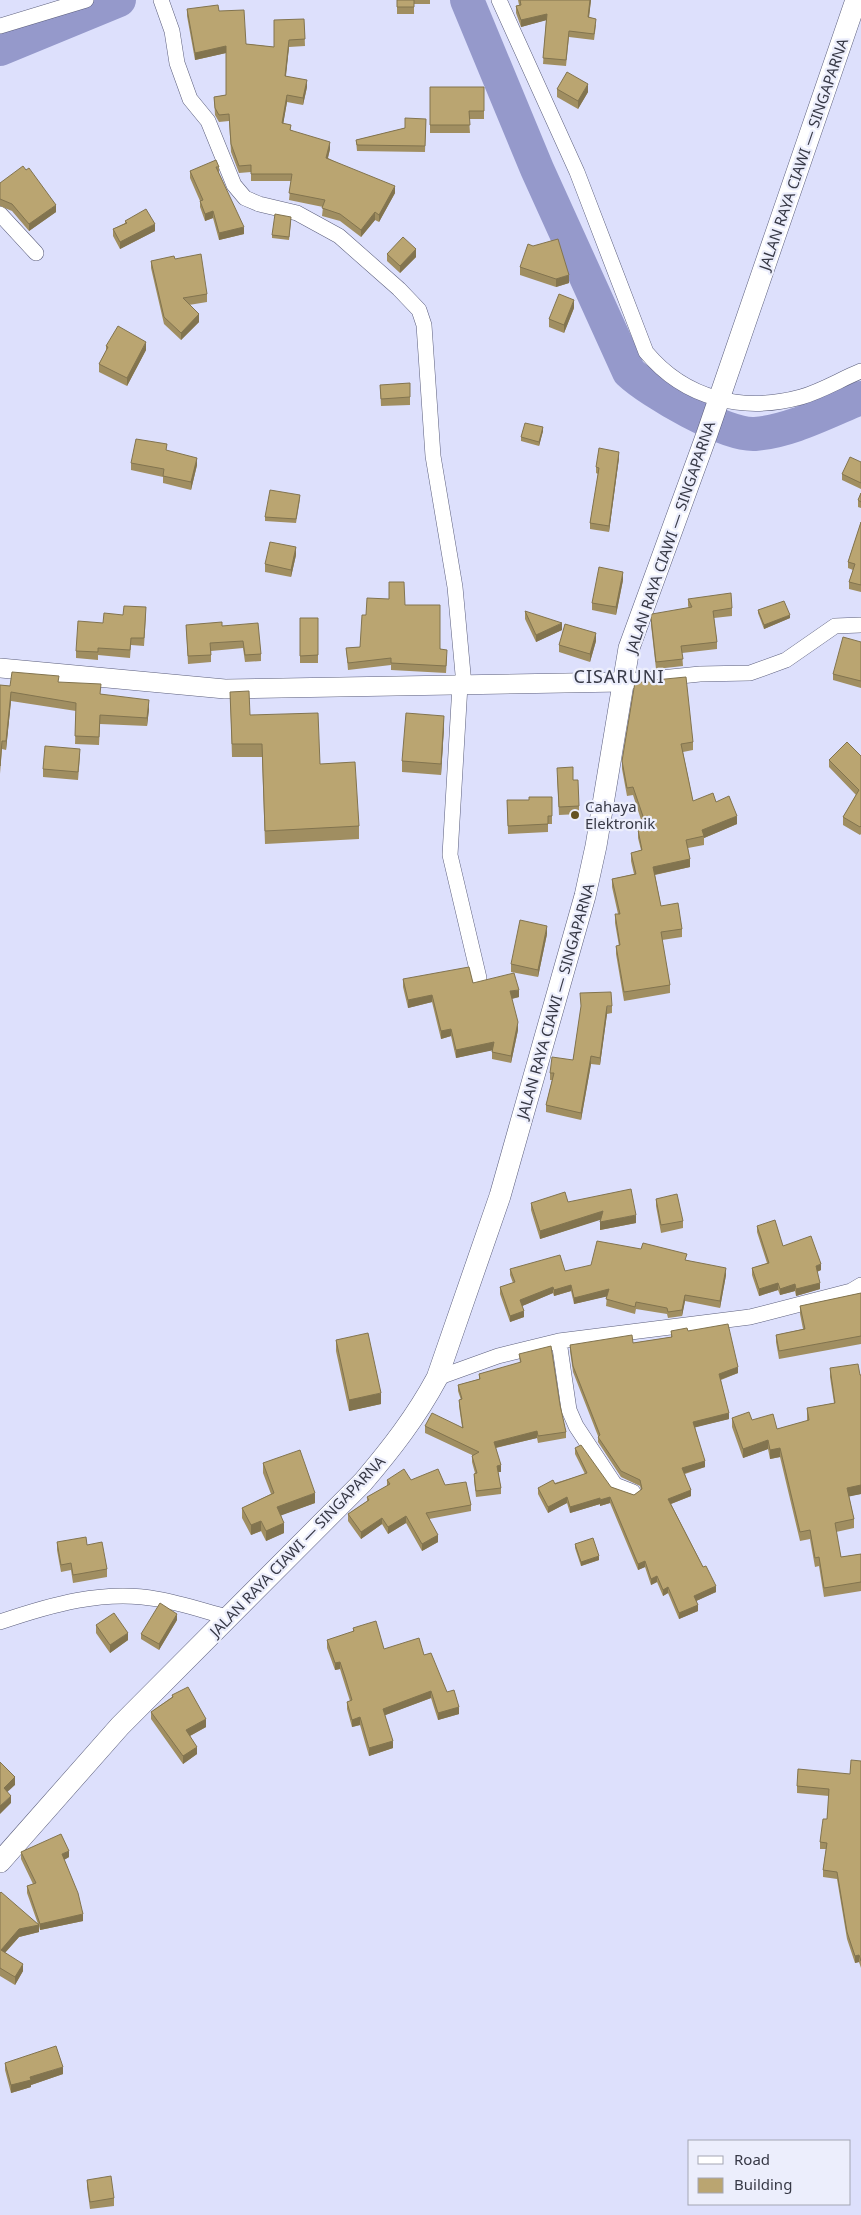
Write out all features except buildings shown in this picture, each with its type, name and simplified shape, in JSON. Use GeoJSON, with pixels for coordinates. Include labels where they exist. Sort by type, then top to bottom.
{"type":"FeatureCollection","features":[{"type":"Feature","properties":{"kind":"main road","name":"JALAN RAYA CIAWI — SINGAPARNA"},"geometry":{"type":"LineString","coordinates":[[0,1862],[120,1726],[362,1482],[399,1439],[423,1404],[436,1378],[500,1196],[585,896],[596,846],[628,648],[707,434],[856,0]]}},
{"type":"Feature","properties":{"kind":"street"},"geometry":{"type":"LineString","coordinates":[[0,26],[86,0]]}},
{"type":"Feature","properties":{"kind":"street"},"geometry":{"type":"LineString","coordinates":[[161,0],[172,31],[177,64],[190,99],[208,121],[234,185],[245,198],[259,204],[298,213],[339,236],[399,289],[419,310],[424,325],[434,456],[455,588],[462,685],[450,855],[478,978]]}},
{"type":"Feature","properties":{"kind":"street"},"geometry":{"type":"LineString","coordinates":[[499,0],[577,172],[646,352],[660,368],[716,405],[760,405],[803,397],[861,371]]}},
{"type":"Feature","properties":{"kind":"street"},"geometry":{"type":"LineString","coordinates":[[0,214],[36,253]]}},
{"type":"Feature","properties":{"kind":"street"},"geometry":{"type":"LineString","coordinates":[[0,668],[225,689],[622,682],[700,674],[750,674],[786,660],[835,626],[861,625]]}},
{"type":"Feature","properties":{"kind":"street"},"geometry":{"type":"LineString","coordinates":[[436,1378],[498,1356],[559,1341],[750,1316],[851,1292],[861,1285]]}},
{"type":"Feature","properties":{"kind":"street"},"geometry":{"type":"LineString","coordinates":[[559,1341],[570,1410],[576,1426],[615,1485],[633,1492]]}},
{"type":"Feature","properties":{"kind":"street"},"geometry":{"type":"LineString","coordinates":[[0,1622],[54,1604],[112,1597],[156,1598],[227,1617]]}},
{"type":"Feature","properties":{"kind":"waterway"},"geometry":{"type":"LineString","coordinates":[[0,49],[119,0]]}},
{"type":"Feature","properties":{"kind":"waterway"},"geometry":{"type":"LineString","coordinates":[[467,0],[537,169],[629,372],[670,401],[708,421],[742,433],[755,434],[783,429],[810,420],[861,398]]}},
{"type":"Feature","properties":{"kind":"place","name":"Cahaya Elektronik"},"geometry":{"type":"Point","coordinates":[575,815]}},
{"type":"Feature","properties":{"kind":"district","name":"CISARUNI"},"geometry":{"type":"Point","coordinates":[619,676]}}]}
